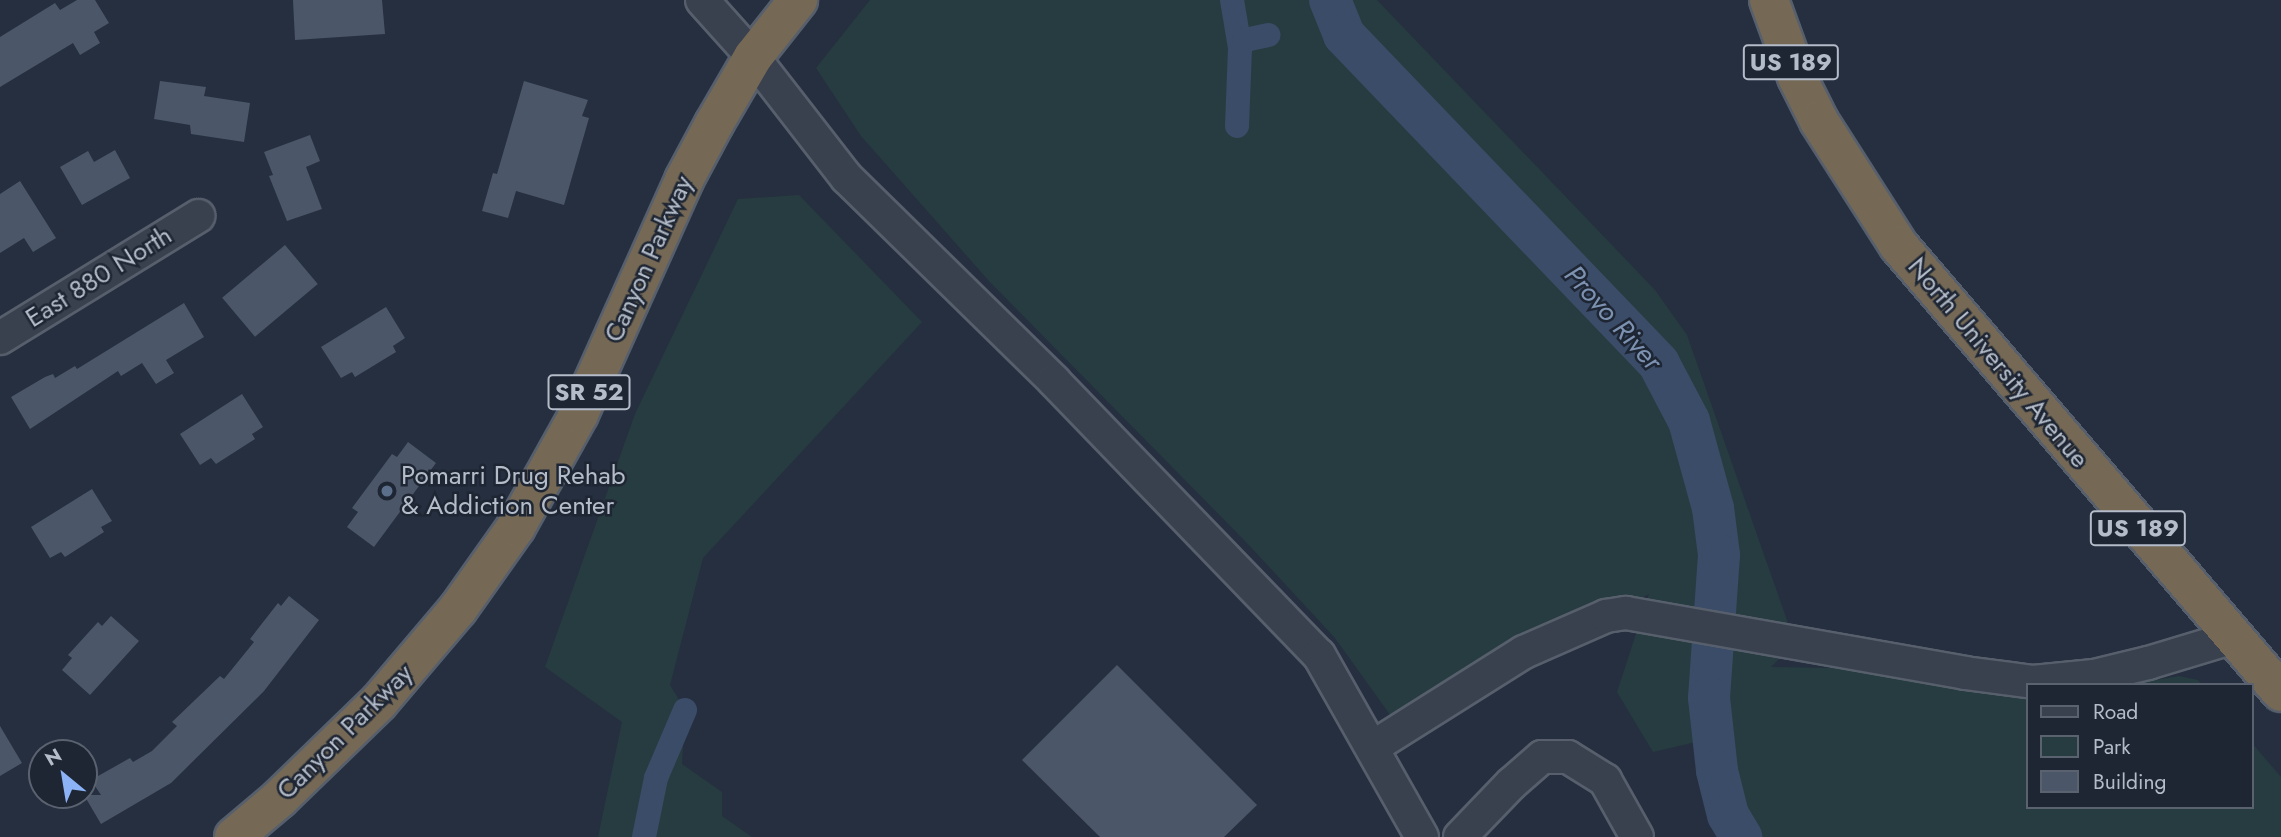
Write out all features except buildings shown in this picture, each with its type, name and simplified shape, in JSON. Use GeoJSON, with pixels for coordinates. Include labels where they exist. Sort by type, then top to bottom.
{"type":"FeatureCollection","features":[{"type":"Feature","properties":{"kind":"highway","name":"Canyon Parkway"},"geometry":{"type":"LineString","coordinates":[[234,837],[279,799],[379,702],[457,609],[516,527],[579,414],[684,180],[753,57],[798,0]]}},
{"type":"Feature","properties":{"kind":"highway"},"geometry":{"type":"LineString","coordinates":[[1740,0],[1769,61],[1784,83],[1819,121]]}},
{"type":"Feature","properties":{"kind":"highway","name":"North University Avenue"},"geometry":{"type":"LineString","coordinates":[[1769,0],[1797,77],[1819,121],[1882,223],[1917,270],[2281,692]]}},
{"type":"Feature","properties":{"kind":"street"},"geometry":{"type":"LineString","coordinates":[[702,0],[753,57],[847,178],[1054,381],[1319,655],[1422,837]]}},
{"type":"Feature","properties":{"kind":"street","name":"East 880 North"},"geometry":{"type":"LineString","coordinates":[[0,338],[198,216]]}},
{"type":"Feature","properties":{"kind":"street"},"geometry":{"type":"LineString","coordinates":[[1373,747],[1524,652],[1606,616],[1626,612],[1965,673],[2033,682],[2094,676],[2234,637]]}},
{"type":"Feature","properties":{"kind":"street"},"geometry":{"type":"LineString","coordinates":[[1460,837],[1542,757],[1568,757],[1605,780],[1637,837]]}},
{"type":"Feature","properties":{"kind":"green space"},"geometry":{"type":"Polygon","coordinates":[[[870,0],[1377,0],[1655,290],[1687,335],[1795,643],[1771,667],[1829,668],[1843,664],[2025,694],[2025,809],[2253,809],[2253,744],[2281,777],[2281,837],[1724,837],[1696,742],[1653,752],[1617,692],[1649,594],[1401,730],[1335,638],[1247,543],[989,281],[861,136],[816,68],[870,0]]]}},
{"type":"Feature","properties":{"kind":"green space"},"geometry":{"type":"Polygon","coordinates":[[[799,195],[922,322],[703,558],[670,685],[685,710],[682,764],[722,792],[722,816],[752,837],[598,837],[622,722],[545,667],[635,414],[738,199],[799,195]]]}},
{"type":"Feature","properties":{"kind":"green space"},"geometry":{"type":"Polygon","coordinates":[[[2179,676],[2198,680],[2200,683],[2139,683],[2179,676]]]}},
{"type":"Feature","properties":{"kind":"waterway"},"geometry":{"type":"LineString","coordinates":[[1232,0],[1240,48],[1237,126]]}},
{"type":"Feature","properties":{"kind":"waterway","name":"Provo River"},"geometry":{"type":"LineString","coordinates":[[1330,0],[1344,35],[1659,364],[1689,421],[1713,508],[1719,555],[1709,698],[1717,771],[1728,815],[1741,837]]}},
{"type":"Feature","properties":{"kind":"waterway"},"geometry":{"type":"LineString","coordinates":[[1240,48],[1245,40],[1268,35]]}},
{"type":"Feature","properties":{"kind":"waterway"},"geometry":{"type":"LineString","coordinates":[[644,837],[656,778],[685,710]]}},
{"type":"Feature","properties":{"kind":"place","name":"Pomarri Drug Rehab & Addiction Center"},"geometry":{"type":"Point","coordinates":[387,491]}}]}
